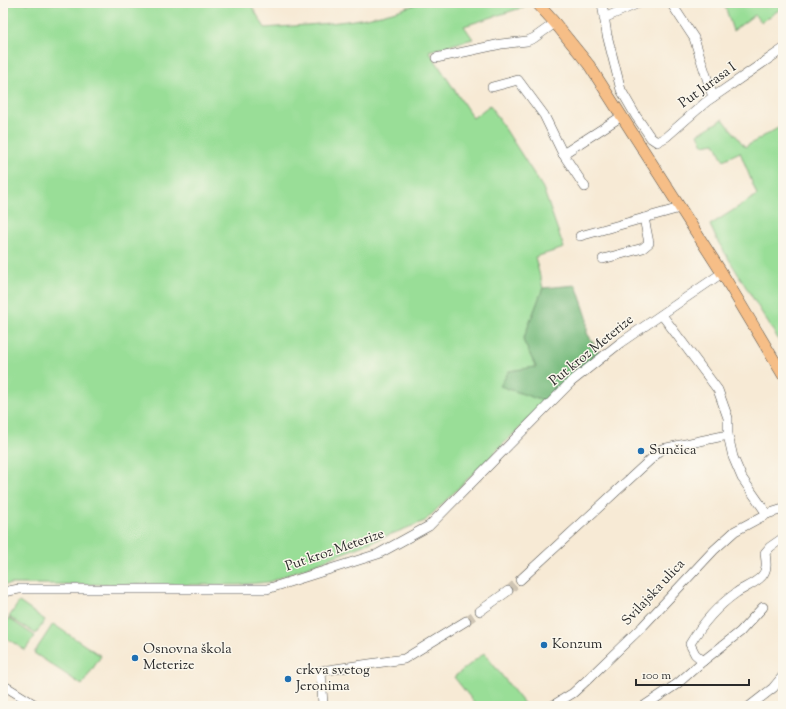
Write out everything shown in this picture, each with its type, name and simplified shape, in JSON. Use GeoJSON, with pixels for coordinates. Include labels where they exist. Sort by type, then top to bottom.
{"type":"FeatureCollection","features":[{"type":"Feature","properties":{"kind":"main road"},"geometry":{"type":"LineString","coordinates":[[537,3],[589,65],[722,273],[783,376]]}},
{"type":"Feature","properties":{"kind":"street"},"geometry":{"type":"LineString","coordinates":[[602,3],[604,18],[638,3]]}},
{"type":"Feature","properties":{"kind":"street"},"geometry":{"type":"LineString","coordinates":[[671,3],[694,38],[713,97]]}},
{"type":"Feature","properties":{"kind":"street","name":"Put Jurasa I"},"geometry":{"type":"LineString","coordinates":[[604,18],[621,90],[651,138],[657,142],[666,137],[706,102],[783,50]]}},
{"type":"Feature","properties":{"kind":"street"},"geometry":{"type":"LineString","coordinates":[[436,58],[494,45],[527,41],[534,38],[555,23]]}},
{"type":"Feature","properties":{"kind":"street"},"geometry":{"type":"LineString","coordinates":[[492,87],[518,80],[544,115],[563,154],[586,187]]}},
{"type":"Feature","properties":{"kind":"street"},"geometry":{"type":"LineString","coordinates":[[563,154],[622,116]]}},
{"type":"Feature","properties":{"kind":"street"},"geometry":{"type":"LineString","coordinates":[[580,236],[680,208]]}},
{"type":"Feature","properties":{"kind":"street"},"geometry":{"type":"LineString","coordinates":[[603,259],[643,248],[649,243],[644,218]]}},
{"type":"Feature","properties":{"kind":"street","name":"Put kroz Meterize"},"geometry":{"type":"LineString","coordinates":[[3,592],[19,590],[267,589],[378,554],[430,526],[572,382],[620,342],[722,273]]}},
{"type":"Feature","properties":{"kind":"street"},"geometry":{"type":"LineString","coordinates":[[662,314],[718,390],[728,418],[728,435],[733,457],[742,478],[767,514]]}},
{"type":"Feature","properties":{"kind":"street"},"geometry":{"type":"LineString","coordinates":[[520,580],[662,449],[728,435]]}},
{"type":"Feature","properties":{"kind":"street","name":"Svilajska ulica"},"geometry":{"type":"LineString","coordinates":[[552,706],[573,693],[625,643],[714,550],[735,531],[767,514],[783,509]]}},
{"type":"Feature","properties":{"kind":"street"},"geometry":{"type":"LineString","coordinates":[[703,661],[694,654],[690,644],[700,628],[716,608],[736,593],[762,577],[767,567],[765,553],[770,546],[783,538]]}},
{"type":"Feature","properties":{"kind":"street"},"geometry":{"type":"LineString","coordinates":[[480,611],[508,591]]}},
{"type":"Feature","properties":{"kind":"street"},"geometry":{"type":"LineString","coordinates":[[644,706],[677,684],[740,632],[763,607]]}},
{"type":"Feature","properties":{"kind":"street"},"geometry":{"type":"LineString","coordinates":[[323,706],[321,671],[404,659],[466,621]]}},
{"type":"Feature","properties":{"kind":"street"},"geometry":{"type":"LineString","coordinates":[[750,706],[773,688],[783,676]]}},
{"type":"Feature","properties":{"kind":"street"},"geometry":{"type":"LineString","coordinates":[[3,685],[37,706]]}},
{"type":"Feature","properties":{"kind":"green space"},"geometry":{"type":"Polygon","coordinates":[[[3,3],[255,3],[251,5],[265,28],[324,24],[362,19],[400,10],[419,3],[519,3],[524,7],[464,26],[473,39],[429,51],[473,118],[490,105],[543,188],[564,248],[535,257],[543,288],[523,340],[536,367],[509,371],[501,386],[546,402],[425,521],[269,582],[238,585],[3,585],[3,3]]]}},
{"type":"Feature","properties":{"kind":"green space"},"geometry":{"type":"Polygon","coordinates":[[[724,3],[783,3],[783,7],[762,22],[754,15],[733,31],[724,3]]]}},
{"type":"Feature","properties":{"kind":"green space"},"geometry":{"type":"Polygon","coordinates":[[[723,119],[745,147],[783,125],[783,347],[717,240],[710,225],[757,195],[740,152],[723,160],[715,143],[703,145],[698,134],[723,119]]]}},
{"type":"Feature","properties":{"kind":"green space"},"geometry":{"type":"Polygon","coordinates":[[[576,285],[587,317],[587,333],[600,354],[546,402],[500,386],[509,371],[536,367],[523,340],[543,288],[576,285]]]}},
{"type":"Feature","properties":{"kind":"green space"},"geometry":{"type":"Polygon","coordinates":[[[19,602],[45,620],[36,634],[9,617],[19,602]]]}},
{"type":"Feature","properties":{"kind":"green space"},"geometry":{"type":"Polygon","coordinates":[[[8,618],[35,636],[25,650],[3,636],[3,626],[8,618]]]}},
{"type":"Feature","properties":{"kind":"green space"},"geometry":{"type":"Polygon","coordinates":[[[53,624],[101,656],[82,685],[34,653],[53,624]]]}},
{"type":"Feature","properties":{"kind":"green space"},"geometry":{"type":"Polygon","coordinates":[[[484,653],[526,706],[477,706],[454,677],[484,653]]]}},
{"type":"Feature","properties":{"kind":"tunnel"},"geometry":{"type":"LineString","coordinates":[[508,591],[520,580]]}},
{"type":"Feature","properties":{"kind":"tunnel"},"geometry":{"type":"LineString","coordinates":[[466,621],[480,611]]}},
{"type":"Feature","properties":{"kind":"place","name":"Sunčica"},"geometry":{"type":"Point","coordinates":[641,451]}},
{"type":"Feature","properties":{"kind":"place","name":"Konzum"},"geometry":{"type":"Point","coordinates":[544,645]}},
{"type":"Feature","properties":{"kind":"place","name":"Osnovna škola Meterize"},"geometry":{"type":"Point","coordinates":[135,658]}},
{"type":"Feature","properties":{"kind":"place","name":"crkva svetog Jeronima"},"geometry":{"type":"Point","coordinates":[288,679]}}]}
